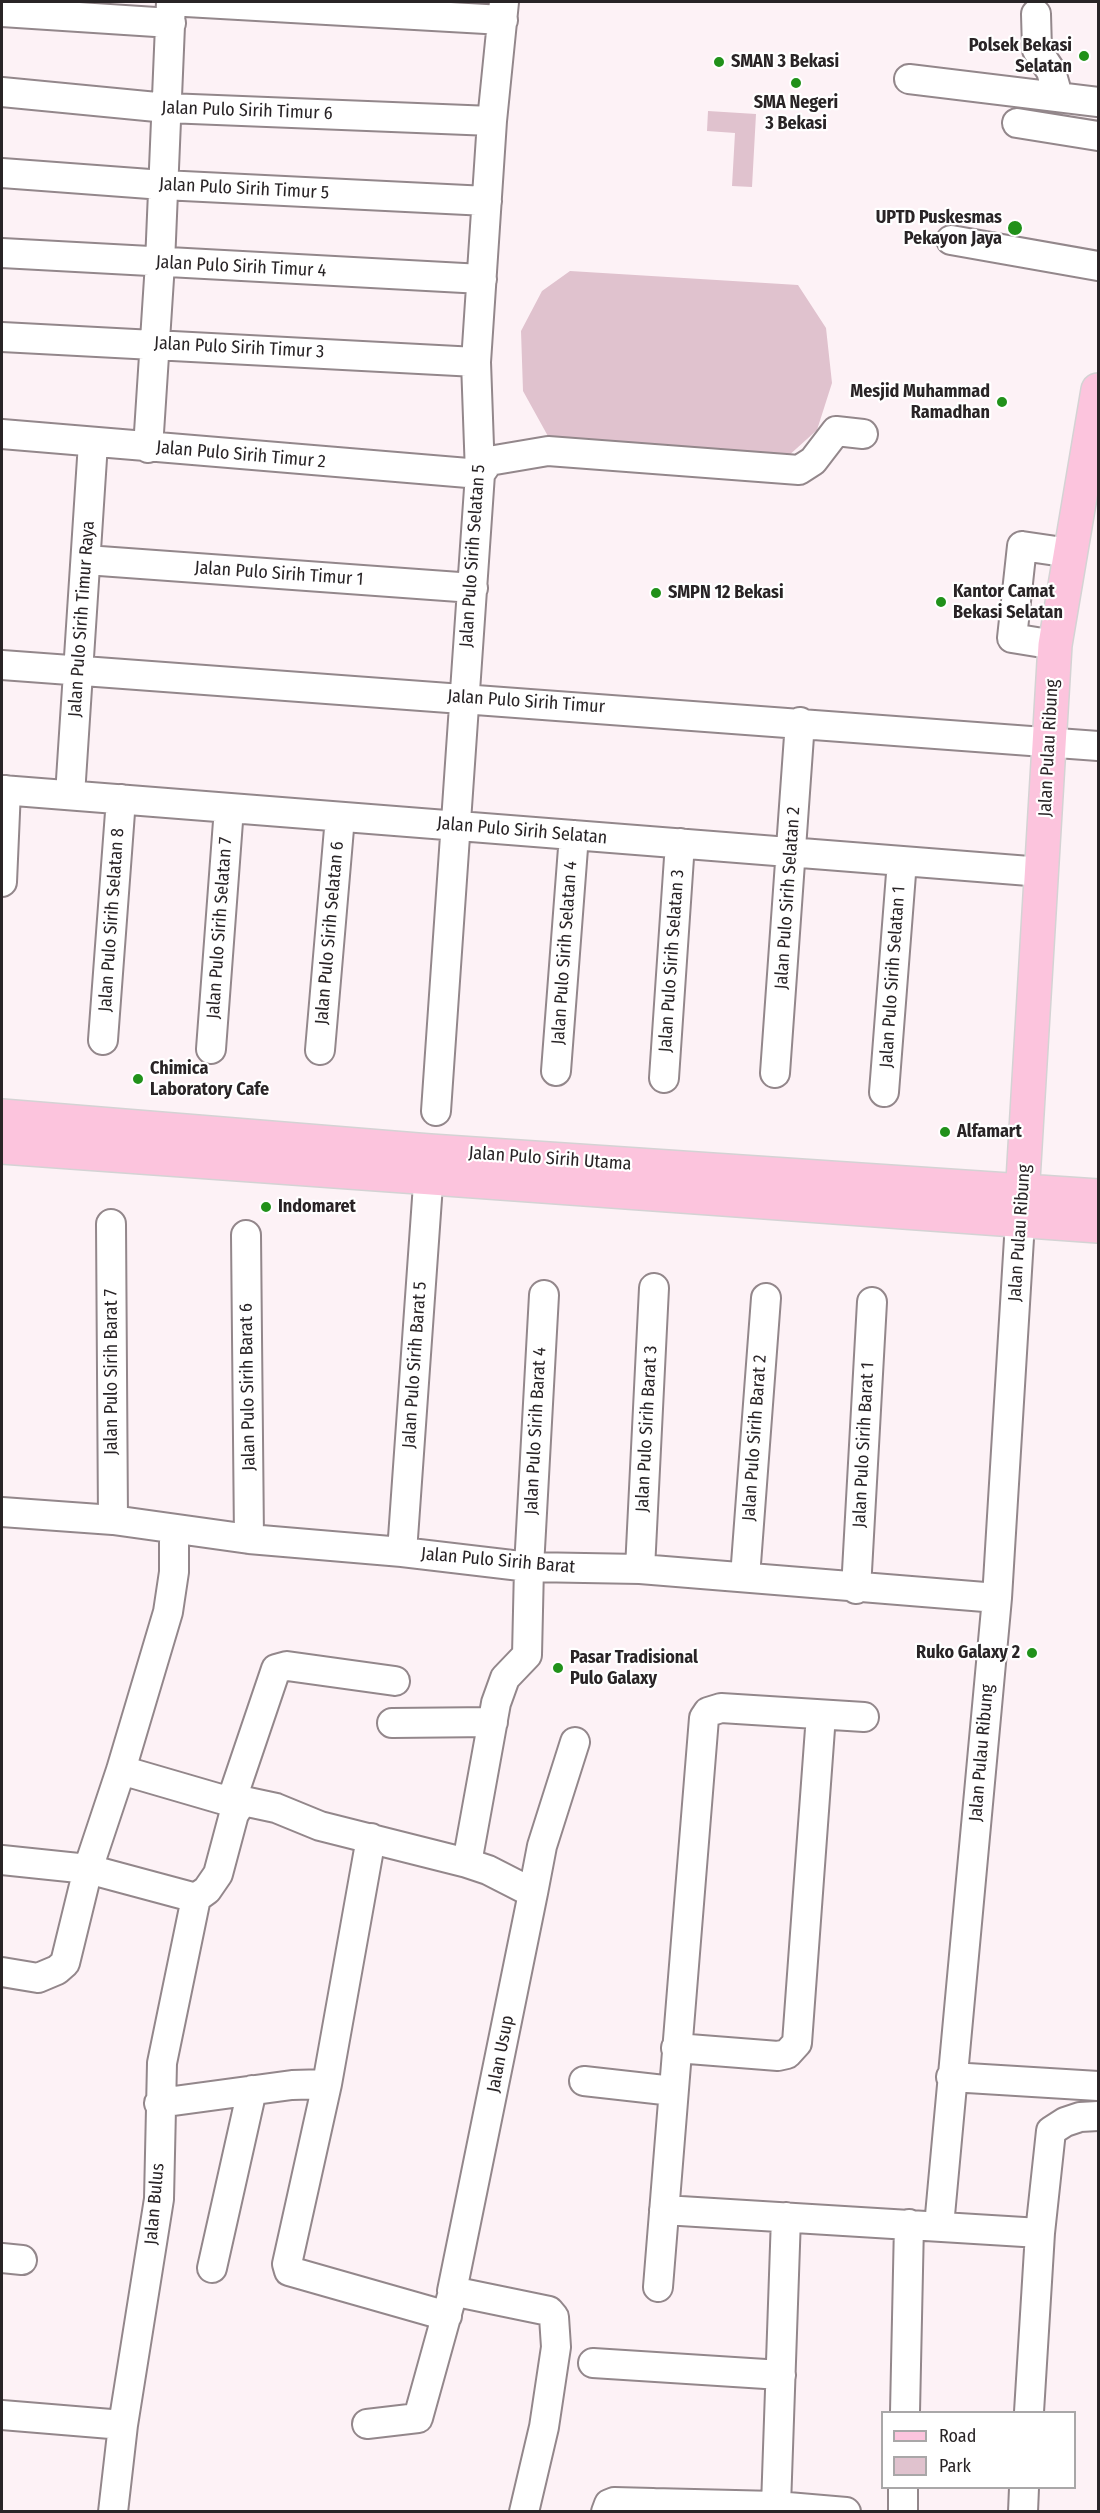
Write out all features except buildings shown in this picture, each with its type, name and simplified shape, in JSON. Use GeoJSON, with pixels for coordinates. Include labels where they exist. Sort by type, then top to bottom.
{"type":"FeatureCollection","features":[{"type":"Feature","properties":{"kind":"main road","name":"Jalan Pulau Ribung"},"geometry":{"type":"LineString","coordinates":[[1021,1207],[1054,645],[1096,424],[1098,390]]}},
{"type":"Feature","properties":{"kind":"main road","name":"Jalan Pulo Sirih Utama"},"geometry":{"type":"LineString","coordinates":[[2,1116],[429,1165]]}},
{"type":"Feature","properties":{"kind":"main road","name":"Jalan Pulo Sirih Utama"},"geometry":{"type":"LineString","coordinates":[[2,1147],[429,1165],[926,1199],[1021,1207],[1098,1226]]}},
{"type":"Feature","properties":{"kind":"main road","name":"Jalan Pulo Sirih Utama"},"geometry":{"type":"LineString","coordinates":[[1021,1207],[1098,1196]]}},
{"type":"Feature","properties":{"kind":"street"},"geometry":{"type":"LineString","coordinates":[[148,448],[167,108],[176,9]]}},
{"type":"Feature","properties":{"kind":"street"},"geometry":{"type":"LineString","coordinates":[[2,12],[176,9],[503,10]]}},
{"type":"Feature","properties":{"kind":"street","name":"Jalan Pulo Sirih Selatan 5"},"geometry":{"type":"LineString","coordinates":[[436,1111],[480,474],[476,362],[492,121],[503,10]]}},
{"type":"Feature","properties":{"kind":"street"},"geometry":{"type":"LineString","coordinates":[[1036,14],[1037,51],[1051,71],[1058,96]]}},
{"type":"Feature","properties":{"kind":"street"},"geometry":{"type":"LineString","coordinates":[[909,79],[1098,102]]}},
{"type":"Feature","properties":{"kind":"street","name":"Jalan Pulo Sirih Timur 6"},"geometry":{"type":"LineString","coordinates":[[2,92],[167,108],[492,121]]}},
{"type":"Feature","properties":{"kind":"street"},"geometry":{"type":"LineString","coordinates":[[1017,123],[1098,136]]}},
{"type":"Feature","properties":{"kind":"street","name":"Jalan Pulo Sirih Timur 5"},"geometry":{"type":"LineString","coordinates":[[2,173],[164,185],[487,201]]}},
{"type":"Feature","properties":{"kind":"street"},"geometry":{"type":"LineString","coordinates":[[951,240],[1098,266]]}},
{"type":"Feature","properties":{"kind":"street","name":"Jalan Pulo Sirih Timur 4"},"geometry":{"type":"LineString","coordinates":[[2,253],[482,279]]}},
{"type":"Feature","properties":{"kind":"street","name":"Jalan Pulo Sirih Timur 3"},"geometry":{"type":"LineString","coordinates":[[2,337],[476,362]]}},
{"type":"Feature","properties":{"kind":"street"},"geometry":{"type":"LineString","coordinates":[[480,474],[489,461],[548,451],[798,470],[813,461],[836,431],[863,434]]}},
{"type":"Feature","properties":{"kind":"street","name":"Jalan Pulo Sirih Timur 2"},"geometry":{"type":"LineString","coordinates":[[2,434],[480,474]]}},
{"type":"Feature","properties":{"kind":"street","name":"Jalan Pulo Sirih Timur Raya"},"geometry":{"type":"LineString","coordinates":[[70,795],[93,443]]}},
{"type":"Feature","properties":{"kind":"street"},"geometry":{"type":"LineString","coordinates":[[1054,645],[1012,638],[1022,546],[1070,553]]}},
{"type":"Feature","properties":{"kind":"street","name":"Jalan Pulo Sirih Timur 1"},"geometry":{"type":"LineString","coordinates":[[86,561],[473,588]]}},
{"type":"Feature","properties":{"kind":"street","name":"Jalan Pulo Sirih Timur"},"geometry":{"type":"LineString","coordinates":[[2,665],[801,722],[1098,746]]}},
{"type":"Feature","properties":{"kind":"street","name":"Jalan Pulo Sirih Selatan 2"},"geometry":{"type":"LineString","coordinates":[[775,1073],[801,722]]}},
{"type":"Feature","properties":{"kind":"street"},"geometry":{"type":"LineString","coordinates":[[2,882],[4,790]]}},
{"type":"Feature","properties":{"kind":"street","name":"Jalan Pulo Sirih Selatan"},"geometry":{"type":"LineString","coordinates":[[4,790],[1042,872]]}},
{"type":"Feature","properties":{"kind":"street","name":"Jalan Pulo Sirih Selatan 8"},"geometry":{"type":"LineString","coordinates":[[103,1040],[121,800]]}},
{"type":"Feature","properties":{"kind":"street","name":"Jalan Pulo Sirih Selatan 7"},"geometry":{"type":"LineString","coordinates":[[212,1049],[229,808]]}},
{"type":"Feature","properties":{"kind":"street","name":"Jalan Pulo Sirih Selatan 6"},"geometry":{"type":"LineString","coordinates":[[320,1050],[340,817]]}},
{"type":"Feature","properties":{"kind":"street","name":"Jalan Pulo Sirih Selatan 4"},"geometry":{"type":"LineString","coordinates":[[556,1071],[574,835]]}},
{"type":"Feature","properties":{"kind":"street","name":"Jalan Pulo Sirih Selatan 3"},"geometry":{"type":"LineString","coordinates":[[664,1078],[680,843]]}},
{"type":"Feature","properties":{"kind":"street","name":"Jalan Pulo Sirih Selatan 1"},"geometry":{"type":"LineString","coordinates":[[884,1092],[902,861]]}},
{"type":"Feature","properties":{"kind":"street","name":"Jalan Pulo Sirih Barat 5"},"geometry":{"type":"LineString","coordinates":[[402,1552],[429,1165]]}},
{"type":"Feature","properties":{"kind":"street","name":"Jalan Pulau Ribung"},"geometry":{"type":"LineString","coordinates":[[939,2226],[997,1598],[1021,1207]]}},
{"type":"Feature","properties":{"kind":"street","name":"Jalan Pulo Sirih Barat 7"},"geometry":{"type":"LineString","coordinates":[[111,1224],[113,1520]]}},
{"type":"Feature","properties":{"kind":"street","name":"Jalan Pulo Sirih Barat 6"},"geometry":{"type":"LineString","coordinates":[[246,1235],[249,1539]]}},
{"type":"Feature","properties":{"kind":"street","name":"Jalan Pulo Sirih Barat 3"},"geometry":{"type":"LineString","coordinates":[[640,1569],[654,1288]]}},
{"type":"Feature","properties":{"kind":"street","name":"Jalan Pulo Sirih Barat 4"},"geometry":{"type":"LineString","coordinates":[[529,1567],[544,1296]]}},
{"type":"Feature","properties":{"kind":"street","name":"Jalan Pulo Sirih Barat 2"},"geometry":{"type":"LineString","coordinates":[[745,1577],[766,1298]]}},
{"type":"Feature","properties":{"kind":"street","name":"Jalan Pulo Sirih Barat 1"},"geometry":{"type":"LineString","coordinates":[[856,1589],[872,1302]]}},
{"type":"Feature","properties":{"kind":"street","name":"Jalan Pulo Sirih Barat"},"geometry":{"type":"LineString","coordinates":[[2,1512],[113,1520],[249,1539],[402,1552],[529,1567],[640,1569],[856,1589],[997,1598]]}},
{"type":"Feature","properties":{"kind":"street"},"geometry":{"type":"LineString","coordinates":[[2,1972],[38,1978],[61,1967],[88,1869],[121,1770],[168,1612],[174,1572],[174,1529]]}},
{"type":"Feature","properties":{"kind":"street"},"geometry":{"type":"LineString","coordinates":[[467,1863],[493,1722],[505,1678],[513,1666],[527,1656],[529,1567]]}},
{"type":"Feature","properties":{"kind":"street"},"geometry":{"type":"LineString","coordinates":[[121,1770],[224,1800],[234,1792],[276,1669],[287,1666],[395,1681]]}},
{"type":"Feature","properties":{"kind":"street"},"geometry":{"type":"LineString","coordinates":[[658,2286],[704,1718],[708,1712],[721,1708],[864,1717]]}},
{"type":"Feature","properties":{"kind":"street"},"geometry":{"type":"LineString","coordinates":[[676,2048],[778,2056],[787,2054],[797,2043],[821,1715]]}},
{"type":"Feature","properties":{"kind":"street"},"geometry":{"type":"LineString","coordinates":[[392,1723],[493,1722]]}},
{"type":"Feature","properties":{"kind":"street","name":"Jalan Usup"},"geometry":{"type":"LineString","coordinates":[[367,2424],[414,2421],[418,2418],[450,2303],[542,1846],[575,1742]]}},
{"type":"Feature","properties":{"kind":"street"},"geometry":{"type":"LineString","coordinates":[[2,1860],[88,1869],[196,1898],[207,1890],[218,1874],[234,1814],[243,1803],[264,1804],[320,1826],[467,1863],[488,1870],[533,1893]]}},
{"type":"Feature","properties":{"kind":"street"},"geometry":{"type":"LineString","coordinates":[[371,1838],[327,2084],[287,2264],[289,2271],[450,2303],[549,2311],[554,2317],[556,2347],[546,2416],[524,2511]]}},
{"type":"Feature","properties":{"kind":"street","name":"Jalan Bulus"},"geometry":{"type":"LineString","coordinates":[[113,2511],[123,2425],[157,2211],[162,2063],[196,1898]]}},
{"type":"Feature","properties":{"kind":"street"},"geometry":{"type":"LineString","coordinates":[[951,2077],[1098,2086]]}},
{"type":"Feature","properties":{"kind":"street"},"geometry":{"type":"LineString","coordinates":[[584,2081],[673,2091]]}},
{"type":"Feature","properties":{"kind":"street"},"geometry":{"type":"LineString","coordinates":[[159,2103],[252,2090],[327,2084]]}},
{"type":"Feature","properties":{"kind":"street"},"geometry":{"type":"LineString","coordinates":[[212,2268],[252,2090]]}},
{"type":"Feature","properties":{"kind":"street"},"geometry":{"type":"LineString","coordinates":[[1029,2411],[1040,2233],[1051,2131],[1065,2122],[1080,2117],[1098,2116]]}},
{"type":"Feature","properties":{"kind":"street"},"geometry":{"type":"LineString","coordinates":[[664,2210],[1040,2233]]}},
{"type":"Feature","properties":{"kind":"street"},"geometry":{"type":"LineString","coordinates":[[776,2506],[786,2217]]}},
{"type":"Feature","properties":{"kind":"street"},"geometry":{"type":"LineString","coordinates":[[905,2411],[909,2224]]}},
{"type":"Feature","properties":{"kind":"street"},"geometry":{"type":"LineString","coordinates":[[593,2363],[781,2375]]}},
{"type":"Feature","properties":{"kind":"street"},"geometry":{"type":"LineString","coordinates":[[2,2415],[123,2425]]}},
{"type":"Feature","properties":{"kind":"street"},"geometry":{"type":"LineString","coordinates":[[903,2489],[903,2511]]}},
{"type":"Feature","properties":{"kind":"street"},"geometry":{"type":"LineString","coordinates":[[1023,2511],[1024,2489]]}},
{"type":"Feature","properties":{"kind":"street"},"geometry":{"type":"LineString","coordinates":[[606,2511],[609,2504],[614,2502],[652,2507],[776,2506],[846,2511]]}},
{"type":"Feature","properties":{"kind":"green space"},"geometry":{"type":"Polygon","coordinates":[[[708,111],[756,114],[752,187],[732,186],[735,133],[707,131],[708,111]]]}},
{"type":"Feature","properties":{"kind":"green space"},"geometry":{"type":"Polygon","coordinates":[[[570,271],[798,285],[826,328],[832,383],[817,430],[786,458],[549,438],[523,391],[521,331],[542,291],[570,271]]]}},
{"type":"Feature","properties":{"kind":"place","name":"Polsek Bekasi Selatan"},"geometry":{"type":"Point","coordinates":[1084,56]}},
{"type":"Feature","properties":{"kind":"place","name":"SMAN 3 Bekasi"},"geometry":{"type":"Point","coordinates":[719,62]}},
{"type":"Feature","properties":{"kind":"place","name":"SMA Negeri 3 Bekasi"},"geometry":{"type":"Point","coordinates":[796,83]}},
{"type":"Feature","properties":{"kind":"place","name":"UPTD Puskesmas Pekayon Jaya"},"geometry":{"type":"Point","coordinates":[1015,228]}},
{"type":"Feature","properties":{"kind":"place","name":"Mesjid Muhammad Ramadhan"},"geometry":{"type":"Point","coordinates":[1002,402]}},
{"type":"Feature","properties":{"kind":"place","name":"SMPN 12 Bekasi"},"geometry":{"type":"Point","coordinates":[656,593]}},
{"type":"Feature","properties":{"kind":"place","name":"Kantor Camat Bekasi Selatan"},"geometry":{"type":"Point","coordinates":[941,602]}},
{"type":"Feature","properties":{"kind":"place","name":"Chimica Laboratory Cafe"},"geometry":{"type":"Point","coordinates":[138,1079]}},
{"type":"Feature","properties":{"kind":"place","name":"Alfamart"},"geometry":{"type":"Point","coordinates":[945,1132]}},
{"type":"Feature","properties":{"kind":"place","name":"Indomaret"},"geometry":{"type":"Point","coordinates":[266,1207]}},
{"type":"Feature","properties":{"kind":"place","name":"Ruko Galaxy 2"},"geometry":{"type":"Point","coordinates":[1032,1653]}},
{"type":"Feature","properties":{"kind":"place","name":"Pasar Tradisional Pulo Galaxy"},"geometry":{"type":"Point","coordinates":[558,1668]}}]}
